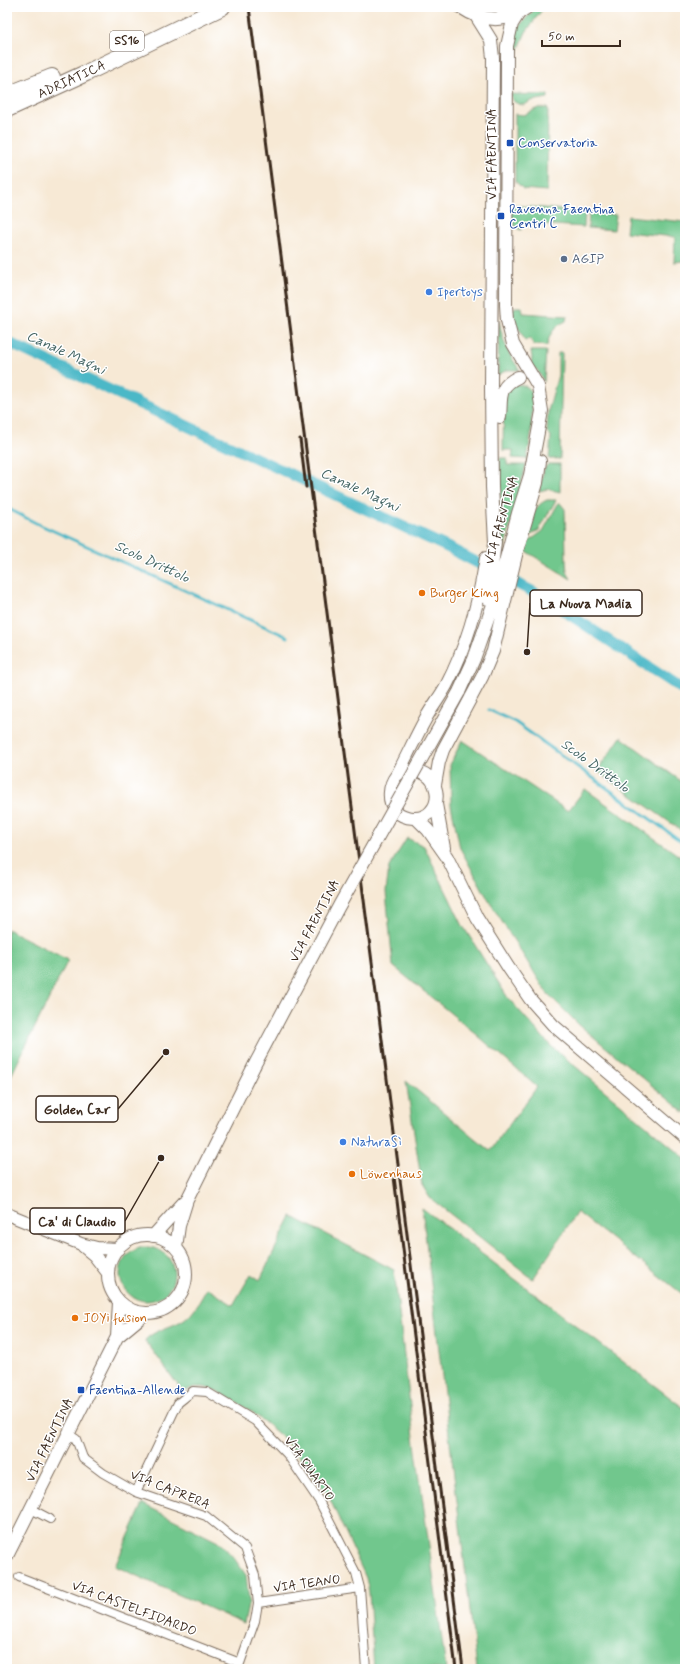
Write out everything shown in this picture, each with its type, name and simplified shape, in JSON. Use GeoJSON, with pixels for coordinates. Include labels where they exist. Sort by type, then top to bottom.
{"type":"FeatureCollection","features":[{"type":"Feature","properties":{"kind":"highway","name":"ADRIATICA"},"geometry":{"type":"LineString","coordinates":[[7,95],[57,75],[198,7]]}},
{"type":"Feature","properties":{"kind":"highway","name":"ADRIATICA"},"geometry":{"type":"LineString","coordinates":[[7,109],[86,74],[222,7]]}},
{"type":"Feature","properties":{"kind":"main road"},"geometry":{"type":"LineString","coordinates":[[461,7],[476,16],[491,19],[500,19],[523,10]]}},
{"type":"Feature","properties":{"kind":"main road","name":"VIA FAENTINA"},"geometry":{"type":"LineString","coordinates":[[176,1248],[179,1226],[186,1200],[254,1066],[342,899],[459,692],[474,659],[493,594],[510,561],[537,483],[543,423],[538,386],[513,344],[507,320],[506,305],[507,46],[512,24],[523,10]]}},
{"type":"Feature","properties":{"kind":"main road","name":"VIA FAENTINA"},"geometry":{"type":"LineString","coordinates":[[476,16],[491,40],[493,53],[491,388],[491,542],[493,594]]}},
{"type":"Feature","properties":{"kind":"main road"},"geometry":{"type":"LineString","coordinates":[[491,388],[502,379],[518,376],[525,378],[538,386]]}},
{"type":"Feature","properties":{"kind":"main road"},"geometry":{"type":"LineString","coordinates":[[492,433],[498,423],[500,394],[506,385],[518,376]]}},
{"type":"Feature","properties":{"kind":"main road"},"geometry":{"type":"LineString","coordinates":[[436,804],[432,811],[428,814],[416,818],[409,818],[396,810],[391,802],[390,792],[392,783],[426,718],[446,686],[470,628],[493,594]]}},
{"type":"Feature","properties":{"kind":"main road"},"geometry":{"type":"LineString","coordinates":[[447,857],[441,836],[436,804],[437,796],[435,785],[438,762],[482,677],[493,651],[493,594]]}},
{"type":"Feature","properties":{"kind":"main road"},"geometry":{"type":"LineString","coordinates":[[397,775],[410,770],[418,771],[430,777],[435,785]]}},
{"type":"Feature","properties":{"kind":"main road"},"geometry":{"type":"LineString","coordinates":[[416,818],[428,830],[447,857],[477,918],[530,999],[553,1025],[685,1138]]}},
{"type":"Feature","properties":{"kind":"main road","name":"VIA FAENTINA"},"geometry":{"type":"LineString","coordinates":[[153,1236],[186,1200]]}},
{"type":"Feature","properties":{"kind":"main road"},"geometry":{"type":"LineString","coordinates":[[7,1214],[81,1244],[97,1248],[118,1249]]}},
{"type":"Feature","properties":{"kind":"main road"},"geometry":{"type":"LineString","coordinates":[[140,1236],[153,1236],[166,1240],[176,1248],[183,1259],[186,1271],[184,1284],[179,1296],[170,1305],[159,1311],[146,1313],[137,1312],[127,1308],[119,1302],[109,1284],[108,1273],[111,1260],[118,1249],[128,1240],[140,1236]]}},
{"type":"Feature","properties":{"kind":"main road"},"geometry":{"type":"LineString","coordinates":[[81,1244],[94,1255],[108,1273]]}},
{"type":"Feature","properties":{"kind":"main road","name":"VIA FAENTINA"},"geometry":{"type":"LineString","coordinates":[[7,1556],[117,1337],[119,1302]]}},
{"type":"Feature","properties":{"kind":"main road","name":"VIA FAENTINA"},"geometry":{"type":"LineString","coordinates":[[117,1337],[146,1313]]}},
{"type":"Feature","properties":{"kind":"street","name":"VIA QUARTO"},"geometry":{"type":"LineString","coordinates":[[136,1492],[178,1403],[193,1391],[207,1392],[255,1421],[287,1454],[319,1500],[356,1573],[360,1588],[366,1669]]}},
{"type":"Feature","properties":{"kind":"street","name":"VIA CAPRERA"},"geometry":{"type":"LineString","coordinates":[[68,1434],[76,1439],[83,1458],[103,1473],[136,1492],[206,1516],[245,1548],[256,1575],[258,1603],[255,1621],[239,1666]]}},
{"type":"Feature","properties":{"kind":"street"},"geometry":{"type":"LineString","coordinates":[[31,1509],[50,1519]]}},
{"type":"Feature","properties":{"kind":"street","name":"VIA CASTELFIDARDO"},"geometry":{"type":"LineString","coordinates":[[19,1577],[239,1666]]}},
{"type":"Feature","properties":{"kind":"street","name":"VIA TEANO"},"geometry":{"type":"LineString","coordinates":[[258,1603],[360,1588]]}},
{"type":"Feature","properties":{"kind":"green space"},"geometry":{"type":"Polygon","coordinates":[[[537,7],[544,7],[526,32],[513,62],[514,43],[517,31],[537,7]]]}},
{"type":"Feature","properties":{"kind":"green space"},"geometry":{"type":"Polygon","coordinates":[[[511,94],[548,95],[548,98],[531,101],[524,105],[515,102],[512,99],[511,94]]]}},
{"type":"Feature","properties":{"kind":"green space"},"geometry":{"type":"Polygon","coordinates":[[[538,108],[548,108],[547,191],[523,189],[515,181],[515,114],[524,115],[538,108]]]}},
{"type":"Feature","properties":{"kind":"green space"},"geometry":{"type":"Polygon","coordinates":[[[512,205],[585,212],[584,227],[523,223],[521,230],[513,223],[512,205]]]}},
{"type":"Feature","properties":{"kind":"green space"},"geometry":{"type":"Polygon","coordinates":[[[589,212],[616,215],[614,230],[588,228],[589,212]]]}},
{"type":"Feature","properties":{"kind":"green space"},"geometry":{"type":"Polygon","coordinates":[[[628,216],[685,222],[685,261],[674,262],[675,237],[626,232],[628,216]]]}},
{"type":"Feature","properties":{"kind":"green space"},"geometry":{"type":"Polygon","coordinates":[[[515,307],[522,307],[523,313],[567,316],[566,321],[553,331],[547,346],[534,345],[530,338],[525,341],[520,330],[514,326],[511,312],[515,307]]]}},
{"type":"Feature","properties":{"kind":"green space"},"geometry":{"type":"Polygon","coordinates":[[[499,321],[506,347],[520,370],[507,370],[498,375],[499,321]]]}},
{"type":"Feature","properties":{"kind":"green space"},"geometry":{"type":"Polygon","coordinates":[[[531,351],[546,351],[544,382],[538,371],[531,365],[531,351]]]}},
{"type":"Feature","properties":{"kind":"green space"},"geometry":{"type":"Polygon","coordinates":[[[558,353],[562,353],[560,459],[549,459],[551,436],[547,432],[548,411],[558,375],[558,353]]]}},
{"type":"Feature","properties":{"kind":"green space"},"geometry":{"type":"Polygon","coordinates":[[[515,384],[526,386],[533,394],[531,435],[527,459],[512,458],[513,450],[503,450],[504,394],[515,384]]]}},
{"type":"Feature","properties":{"kind":"green space"},"geometry":{"type":"Polygon","coordinates":[[[500,458],[507,458],[507,465],[526,465],[500,564],[498,565],[501,518],[500,458]]]}},
{"type":"Feature","properties":{"kind":"green space"},"geometry":{"type":"Polygon","coordinates":[[[548,464],[560,464],[560,492],[548,489],[539,491],[544,469],[548,464]]]}},
{"type":"Feature","properties":{"kind":"green space"},"geometry":{"type":"Polygon","coordinates":[[[547,500],[556,500],[539,530],[525,539],[534,511],[547,500]]]}},
{"type":"Feature","properties":{"kind":"green space"},"geometry":{"type":"Polygon","coordinates":[[[559,502],[565,509],[567,572],[571,579],[524,550],[528,542],[543,531],[559,502]]]}},
{"type":"Feature","properties":{"kind":"green space"},"geometry":{"type":"Polygon","coordinates":[[[621,737],[685,784],[685,833],[597,771],[621,737]]]}},
{"type":"Feature","properties":{"kind":"green space"},"geometry":{"type":"Polygon","coordinates":[[[462,740],[568,811],[585,789],[685,860],[685,1113],[578,1024],[547,993],[489,901],[460,848],[451,805],[450,765],[462,740]]]}},
{"type":"Feature","properties":{"kind":"green space"},"geometry":{"type":"Polygon","coordinates":[[[407,838],[424,846],[463,926],[508,998],[551,1046],[685,1158],[685,1296],[577,1212],[533,1279],[430,1198],[422,1185],[406,1081],[490,1151],[537,1087],[476,1034],[393,966],[386,892],[389,867],[407,838]]]}},
{"type":"Feature","properties":{"kind":"green space"},"geometry":{"type":"Polygon","coordinates":[[[7,929],[68,960],[7,1084],[7,929]]]}},
{"type":"Feature","properties":{"kind":"green space"},"geometry":{"type":"Polygon","coordinates":[[[422,1208],[685,1409],[685,1669],[477,1669],[422,1208]]]}},
{"type":"Feature","properties":{"kind":"green space"},"geometry":{"type":"Polygon","coordinates":[[[291,1216],[394,1270],[412,1422],[446,1669],[374,1669],[369,1593],[366,1578],[328,1495],[298,1455],[280,1435],[251,1411],[217,1391],[204,1387],[194,1387],[183,1392],[145,1340],[154,1333],[178,1323],[191,1314],[207,1288],[233,1305],[251,1274],[260,1280],[291,1216]]]}},
{"type":"Feature","properties":{"kind":"green space"},"geometry":{"type":"Polygon","coordinates":[[[147,1247],[157,1249],[166,1255],[172,1264],[174,1274],[172,1284],[166,1293],[157,1299],[147,1301],[137,1299],[128,1293],[122,1284],[120,1274],[122,1264],[128,1255],[137,1249],[147,1247]]]}},
{"type":"Feature","properties":{"kind":"green space"},"geometry":{"type":"Polygon","coordinates":[[[143,1504],[220,1543],[234,1558],[246,1575],[249,1601],[244,1624],[115,1566],[143,1504]]]}},
{"type":"Feature","properties":{"kind":"waterway","name":"Canale Magni"},"geometry":{"type":"LineString","coordinates":[[7,342],[449,548],[543,597],[685,691]]}},
{"type":"Feature","properties":{"kind":"waterway","name":"Scolo Drittolo"},"geometry":{"type":"LineString","coordinates":[[7,508],[36,523],[288,637]]}},
{"type":"Feature","properties":{"kind":"waterway","name":"Scolo Drittolo"},"geometry":{"type":"LineString","coordinates":[[489,710],[515,722],[685,844]]}},
{"type":"Feature","properties":{"kind":"railway"},"geometry":{"type":"LineString","coordinates":[[249,7],[463,1669]]}},
{"type":"Feature","properties":{"kind":"railway"},"geometry":{"type":"LineString","coordinates":[[300,439],[306,487]]}},
{"type":"Feature","properties":{"kind":"railway"},"geometry":{"type":"LineString","coordinates":[[394,1177],[456,1669]]}},
{"type":"Feature","properties":{"kind":"place","name":"Conservatoria"},"geometry":{"type":"Point","coordinates":[510,143]}},
{"type":"Feature","properties":{"kind":"place","name":"Ravenna Faentina Centri C"},"geometry":{"type":"Point","coordinates":[501,216]}},
{"type":"Feature","properties":{"kind":"place","name":"AGIP"},"geometry":{"type":"Point","coordinates":[564,259]}},
{"type":"Feature","properties":{"kind":"place","name":"Ipertoys"},"geometry":{"type":"Point","coordinates":[429,292]}},
{"type":"Feature","properties":{"kind":"place","name":"Burger King"},"geometry":{"type":"Point","coordinates":[422,593]}},
{"type":"Feature","properties":{"kind":"place","name":"La Nuova Madia"},"geometry":{"type":"Point","coordinates":[527,652]}},
{"type":"Feature","properties":{"kind":"place","name":"Golden Car"},"geometry":{"type":"Point","coordinates":[166,1052]}},
{"type":"Feature","properties":{"kind":"place","name":"NaturaSì"},"geometry":{"type":"Point","coordinates":[343,1142]}},
{"type":"Feature","properties":{"kind":"place","name":"Ca' di Claudio"},"geometry":{"type":"Point","coordinates":[161,1158]}},
{"type":"Feature","properties":{"kind":"place","name":"Löwenhaus"},"geometry":{"type":"Point","coordinates":[352,1174]}},
{"type":"Feature","properties":{"kind":"place","name":"JOYi fusion"},"geometry":{"type":"Point","coordinates":[75,1318]}},
{"type":"Feature","properties":{"kind":"place","name":"Faentina-Allende"},"geometry":{"type":"Point","coordinates":[81,1390]}}]}
